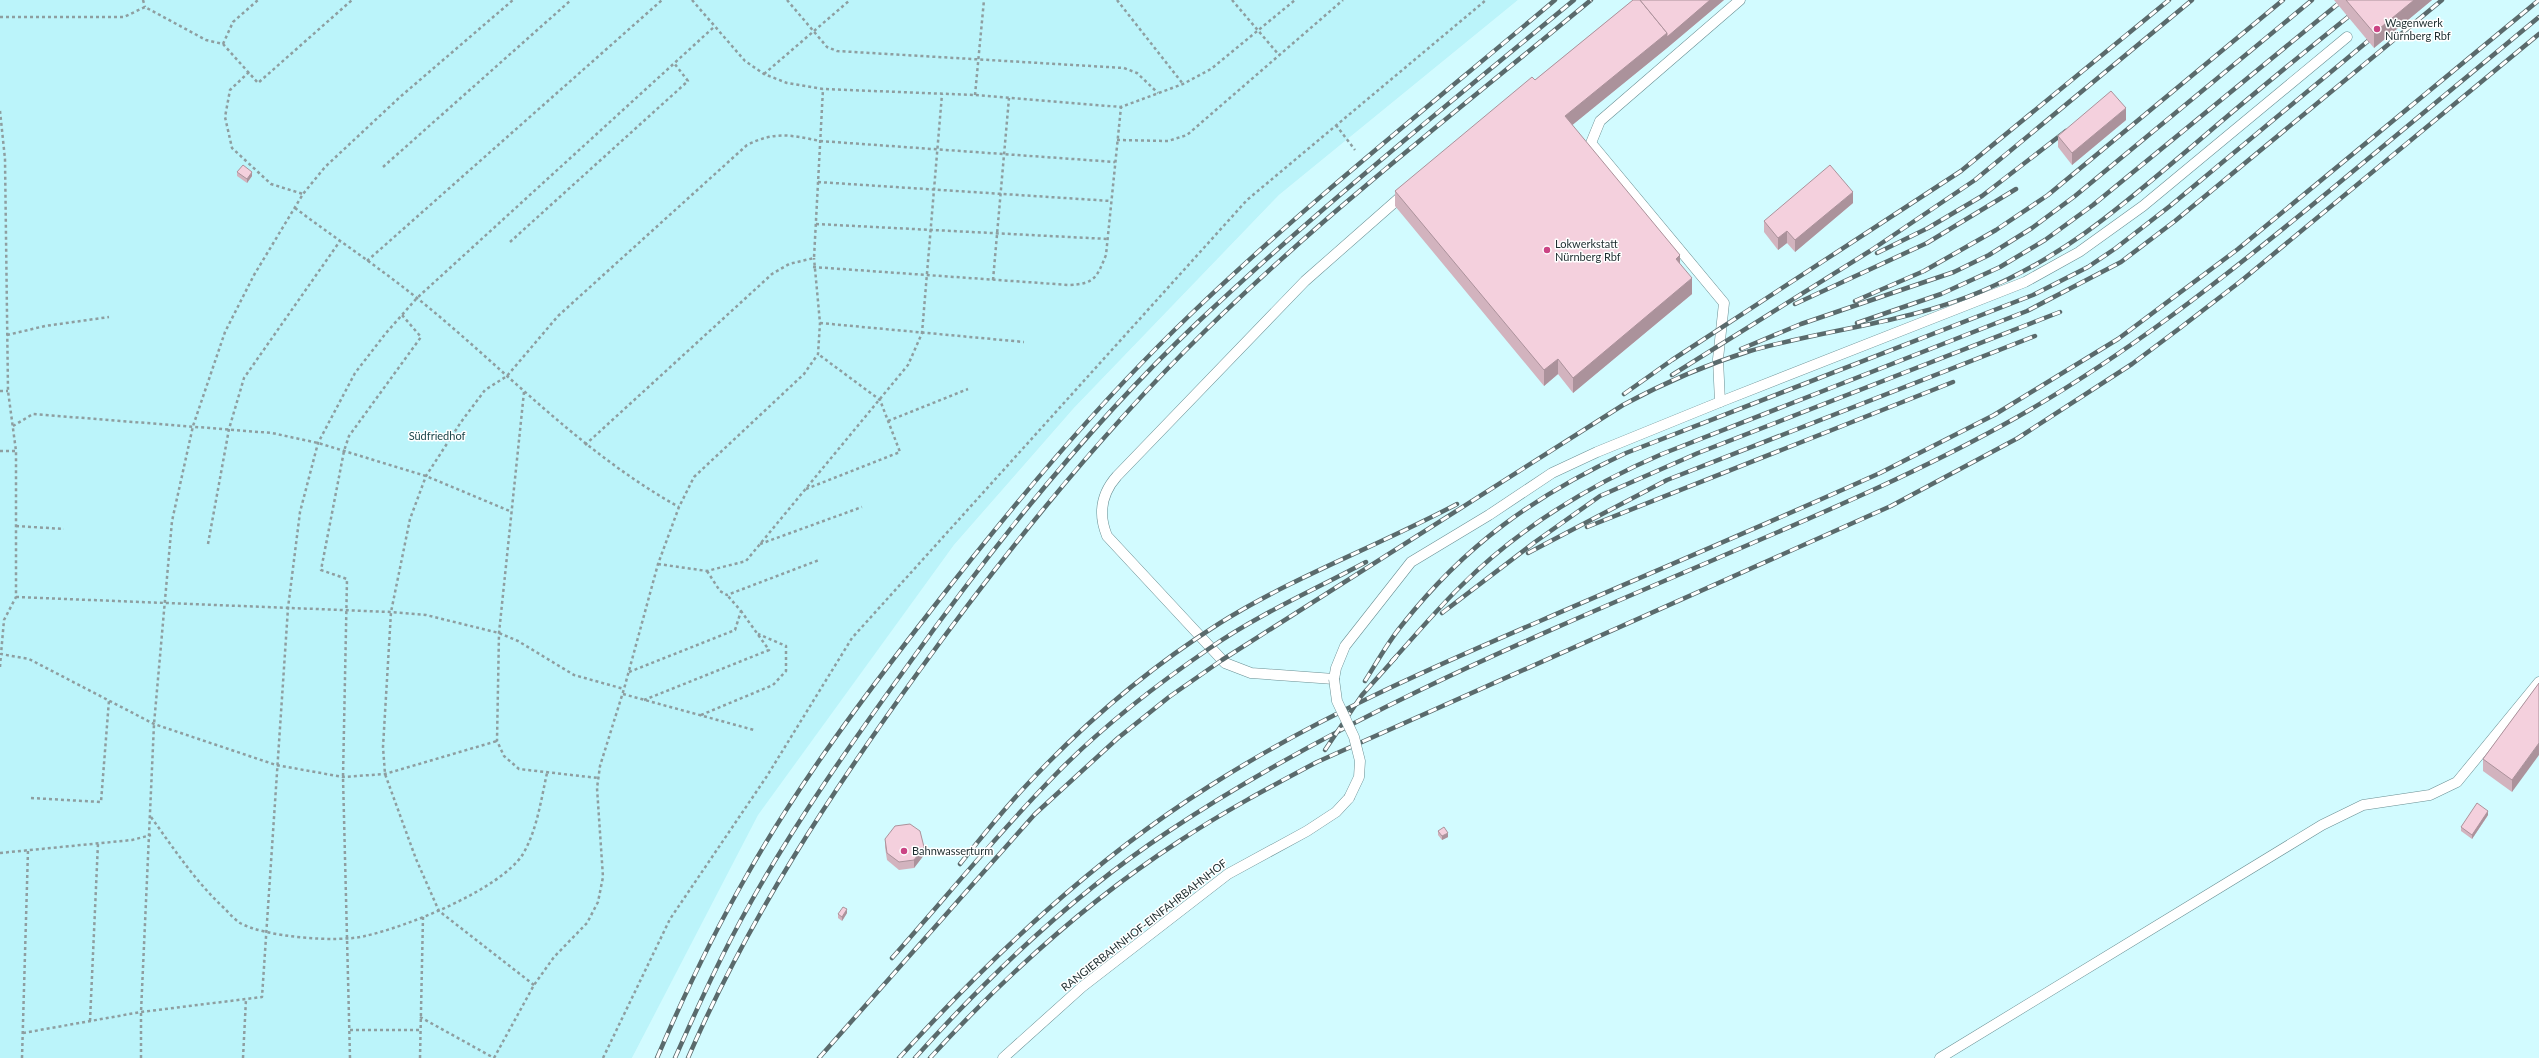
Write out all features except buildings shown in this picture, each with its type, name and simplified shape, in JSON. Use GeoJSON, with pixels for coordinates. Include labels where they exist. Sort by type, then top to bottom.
{"type":"FeatureCollection","features":[{"type":"Feature","properties":{"kind":"lane"},"geometry":{"type":"LineString","coordinates":[[1720,402],[1718,359],[1724,303],[1591,143],[1600,121],[1740,0]]}},
{"type":"Feature","properties":{"kind":"lane"},"geometry":{"type":"LineString","coordinates":[[1415,183],[1305,281],[1109,485],[1101,511],[1102,525],[1107,536],[1225,663],[1252,673],[1334,679],[1336,668],[1345,646],[1411,562],[1552,473],[1597,452],[1720,402],[2026,282],[2079,252],[2143,206],[2347,37]]}},
{"type":"Feature","properties":{"kind":"lane","name":"RANGIERBAHNHOF-EINFAHRBAHNHOF"},"geometry":{"type":"LineString","coordinates":[[1003,1058],[1082,987],[1228,874],[1307,831],[1336,812],[1349,798],[1360,777],[1360,761],[1354,737],[1337,701],[1334,679]]}},
{"type":"Feature","properties":{"kind":"lane"},"geometry":{"type":"LineString","coordinates":[[1940,1058],[2322,825],[2363,805],[2430,795],[2457,782],[2539,682]]}},
{"type":"Feature","properties":{"kind":"path"},"geometry":{"type":"LineString","coordinates":[[143,0],[144,7]]}},
{"type":"Feature","properties":{"kind":"path"},"geometry":{"type":"LineString","coordinates":[[223,44],[233,22],[258,0]]}},
{"type":"Feature","properties":{"kind":"path"},"geometry":{"type":"LineString","coordinates":[[144,7],[206,40],[223,44],[258,82],[352,0]]}},
{"type":"Feature","properties":{"kind":"path"},"geometry":{"type":"LineString","coordinates":[[141,1058],[141,1012],[154,724],[164,602],[176,495],[193,426],[225,332],[254,275],[303,194],[325,167],[389,107],[513,0]]}},
{"type":"Feature","properties":{"kind":"path"},"geometry":{"type":"LineString","coordinates":[[383,167],[571,0]]}},
{"type":"Feature","properties":{"kind":"path"},"geometry":{"type":"LineString","coordinates":[[368,261],[662,0]]}},
{"type":"Feature","properties":{"kind":"path"},"geometry":{"type":"LineString","coordinates":[[692,0],[745,60],[764,74],[787,83],[824,89],[975,95],[1121,107],[1183,84],[1211,69],[1295,0]]}},
{"type":"Feature","properties":{"kind":"path"},"geometry":{"type":"LineString","coordinates":[[787,0],[827,47],[837,51],[1124,68],[1137,73],[1158,93]]}},
{"type":"Feature","properties":{"kind":"path"},"geometry":{"type":"LineString","coordinates":[[764,74],[850,0]]}},
{"type":"Feature","properties":{"kind":"path"},"geometry":{"type":"LineString","coordinates":[[975,95],[984,0]]}},
{"type":"Feature","properties":{"kind":"path"},"geometry":{"type":"LineString","coordinates":[[1117,0],[1183,84]]}},
{"type":"Feature","properties":{"kind":"path"},"geometry":{"type":"LineString","coordinates":[[1232,0],[1279,55]]}},
{"type":"Feature","properties":{"kind":"path"},"geometry":{"type":"LineString","coordinates":[[1118,140],[1168,141],[1187,135],[1343,0]]}},
{"type":"Feature","properties":{"kind":"path"},"geometry":{"type":"LineString","coordinates":[[603,1058],[670,919],[767,776],[852,638],[1247,200],[1486,0]]}},
{"type":"Feature","properties":{"kind":"path"},"geometry":{"type":"LineString","coordinates":[[0,17],[124,17],[144,7]]}},
{"type":"Feature","properties":{"kind":"path"},"geometry":{"type":"LineString","coordinates":[[23,1033],[141,1012],[262,997],[276,765],[288,608],[300,512],[318,443],[356,373],[417,298],[715,26]]}},
{"type":"Feature","properties":{"kind":"path"},"geometry":{"type":"LineString","coordinates":[[510,242],[688,81],[674,63]]}},
{"type":"Feature","properties":{"kind":"path"},"geometry":{"type":"LineString","coordinates":[[249,72],[230,90],[225,117],[232,148],[271,184],[303,194]]}},
{"type":"Feature","properties":{"kind":"path"},"geometry":{"type":"LineString","coordinates":[[420,1016],[494,1058],[534,985],[554,957],[587,923],[598,902],[603,877],[597,788],[600,766],[629,672],[658,564],[679,507],[694,477],[804,374],[818,354],[820,323],[814,258],[824,89]]}},
{"type":"Feature","properties":{"kind":"path"},"geometry":{"type":"LineString","coordinates":[[658,564],[707,571],[746,561],[908,365],[922,333],[942,94]]}},
{"type":"Feature","properties":{"kind":"path"},"geometry":{"type":"LineString","coordinates":[[993,280],[1009,98]]}},
{"type":"Feature","properties":{"kind":"path"},"geometry":{"type":"LineString","coordinates":[[814,267],[993,280],[1087,284],[1098,274],[1106,254],[1121,107]]}},
{"type":"Feature","properties":{"kind":"path"},"geometry":{"type":"LineString","coordinates":[[0,111],[5,159],[8,390],[16,451],[16,597],[4,620],[0,667]]}},
{"type":"Feature","properties":{"kind":"path"},"geometry":{"type":"LineString","coordinates":[[1336,125],[1355,150]]}},
{"type":"Feature","properties":{"kind":"path"},"geometry":{"type":"LineString","coordinates":[[534,985],[439,911],[416,859],[385,774],[383,747],[392,612],[410,519],[426,476],[461,422],[485,390],[507,376],[558,316],[747,145],[758,139],[782,133],[820,140],[1115,162]]}},
{"type":"Feature","properties":{"kind":"path"},"geometry":{"type":"LineString","coordinates":[[818,182],[1111,201]]}},
{"type":"Feature","properties":{"kind":"path"},"geometry":{"type":"LineString","coordinates":[[295,208],[417,298],[585,444],[659,496],[679,507]]}},
{"type":"Feature","properties":{"kind":"path"},"geometry":{"type":"LineString","coordinates":[[816,224],[1108,239]]}},
{"type":"Feature","properties":{"kind":"path"},"geometry":{"type":"LineString","coordinates":[[208,544],[229,429],[244,378],[340,241]]}},
{"type":"Feature","properties":{"kind":"path"},"geometry":{"type":"LineString","coordinates":[[585,444],[772,274],[789,264],[814,258]]}},
{"type":"Feature","properties":{"kind":"path"},"geometry":{"type":"LineString","coordinates":[[350,1058],[349,937],[343,777],[346,579],[322,570],[344,451],[349,436],[420,337],[402,315]]}},
{"type":"Feature","properties":{"kind":"path"},"geometry":{"type":"LineString","coordinates":[[7,335],[45,326],[109,316]]}},
{"type":"Feature","properties":{"kind":"path"},"geometry":{"type":"LineString","coordinates":[[820,323],[1024,342]]}},
{"type":"Feature","properties":{"kind":"path"},"geometry":{"type":"LineString","coordinates":[[806,489],[900,452],[880,400],[818,354]]}},
{"type":"Feature","properties":{"kind":"path"},"geometry":{"type":"LineString","coordinates":[[888,421],[968,389]]}},
{"type":"Feature","properties":{"kind":"path"},"geometry":{"type":"LineString","coordinates":[[0,391],[8,390]]}},
{"type":"Feature","properties":{"kind":"path"},"geometry":{"type":"LineString","coordinates":[[524,392],[499,633],[497,741],[504,756],[519,768],[547,773],[598,778]]}},
{"type":"Feature","properties":{"kind":"path"},"geometry":{"type":"LineString","coordinates":[[13,426],[33,414],[272,433],[318,443],[426,476],[512,512]]}},
{"type":"Feature","properties":{"kind":"path"},"geometry":{"type":"LineString","coordinates":[[0,451],[16,451]]}},
{"type":"Feature","properties":{"kind":"path"},"geometry":{"type":"LineString","coordinates":[[760,544],[862,506]]}},
{"type":"Feature","properties":{"kind":"path"},"geometry":{"type":"LineString","coordinates":[[16,526],[64,529]]}},
{"type":"Feature","properties":{"kind":"path"},"geometry":{"type":"LineString","coordinates":[[727,595],[819,560]]}},
{"type":"Feature","properties":{"kind":"path"},"geometry":{"type":"LineString","coordinates":[[644,700],[769,650],[741,611],[727,595],[720,591],[707,571]]}},
{"type":"Feature","properties":{"kind":"path"},"geometry":{"type":"LineString","coordinates":[[16,597],[392,612],[426,615],[499,633],[518,641],[574,675],[624,689]]}},
{"type":"Feature","properties":{"kind":"path"},"geometry":{"type":"LineString","coordinates":[[629,672],[735,630],[741,611]]}},
{"type":"Feature","properties":{"kind":"path"},"geometry":{"type":"LineString","coordinates":[[701,715],[772,686],[786,671],[786,646],[757,634]]}},
{"type":"Feature","properties":{"kind":"path"},"geometry":{"type":"LineString","coordinates":[[1,654],[29,659],[154,724],[276,765],[343,777],[385,774],[497,741]]}},
{"type":"Feature","properties":{"kind":"path"},"geometry":{"type":"LineString","coordinates":[[622,694],[754,730]]}},
{"type":"Feature","properties":{"kind":"path"},"geometry":{"type":"LineString","coordinates":[[31,798],[101,802],[109,700]]}},
{"type":"Feature","properties":{"kind":"path"},"geometry":{"type":"LineString","coordinates":[[151,816],[201,887],[240,922],[266,932],[307,938],[364,937],[439,911],[502,877],[522,854],[537,821],[547,773]]}},
{"type":"Feature","properties":{"kind":"path"},"geometry":{"type":"LineString","coordinates":[[0,853],[132,840],[150,835]]}},
{"type":"Feature","properties":{"kind":"path"},"geometry":{"type":"LineString","coordinates":[[90,1021],[98,843]]}},
{"type":"Feature","properties":{"kind":"path"},"geometry":{"type":"LineString","coordinates":[[22,1058],[28,850]]}},
{"type":"Feature","properties":{"kind":"path"},"geometry":{"type":"LineString","coordinates":[[420,1058],[423,917]]}},
{"type":"Feature","properties":{"kind":"path"},"geometry":{"type":"LineString","coordinates":[[243,1058],[246,999]]}},
{"type":"Feature","properties":{"kind":"path"},"geometry":{"type":"LineString","coordinates":[[350,1030],[420,1030]]}},
{"type":"Feature","properties":{"kind":"shaded area"},"geometry":{"type":"Polygon","coordinates":[[[1518,0],[2539,0],[2539,1058],[632,1058],[757,815],[954,545],[1074,408],[1279,195],[1518,0]]]}},
{"type":"Feature","properties":{"kind":"green space","name":"Südfriedhof"},"geometry":{"type":"Polygon","coordinates":[[[0,0],[1518,0],[1279,195],[1074,408],[954,545],[758,815],[632,1058],[0,1058],[0,0]]]}},
{"type":"Feature","properties":{"kind":"railway"},"geometry":{"type":"LineString","coordinates":[[657,1058],[688,988],[722,920],[767,840],[811,772],[932,609],[993,532],[1057,456],[1089,419],[1157,348],[1236,272],[1326,192],[1555,0]]}},
{"type":"Feature","properties":{"kind":"railway"},"geometry":{"type":"LineString","coordinates":[[675,1058],[741,919],[788,839],[867,722],[941,619],[1045,486],[1082,443],[1159,360],[1244,279],[1337,197],[1574,0]]}},
{"type":"Feature","properties":{"kind":"railway"},"geometry":{"type":"LineString","coordinates":[[688,1058],[737,956],[793,858],[823,811],[886,717],[952,626],[985,582],[1055,495],[1128,411],[1205,331],[1251,287],[1346,202],[1591,0]]}},
{"type":"Feature","properties":{"kind":"railway"},"geometry":{"type":"LineString","coordinates":[[1624,394],[1672,360],[1961,171],[2169,0]]}},
{"type":"Feature","properties":{"kind":"railway"},"geometry":{"type":"LineString","coordinates":[[1672,375],[1870,251],[1975,180],[2192,0]]}},
{"type":"Feature","properties":{"kind":"railway"},"geometry":{"type":"LineString","coordinates":[[1855,301],[1924,271],[1996,230],[2048,195],[2283,0]]}},
{"type":"Feature","properties":{"kind":"railway"},"geometry":{"type":"LineString","coordinates":[[1741,349],[1801,324],[1954,272],[1989,255],[2032,228],[2075,196],[2312,0]]}},
{"type":"Feature","properties":{"kind":"railway"},"geometry":{"type":"LineString","coordinates":[[1392,661],[1453,594],[1484,564],[1531,527],[1581,494],[1634,466],[1662,454],[2027,311],[2121,262],[2175,221],[2442,0]]}},
{"type":"Feature","properties":{"kind":"railway"},"geometry":{"type":"LineString","coordinates":[[899,1058],[970,983],[1045,912],[1124,846],[1208,787],[1288,740],[1412,677],[1880,473],[1994,415],[2118,339],[2238,249],[2539,0]]}},
{"type":"Feature","properties":{"kind":"railway"},"geometry":{"type":"LineString","coordinates":[[1857,323],[1941,294],[2000,267],[2045,240],[2093,205],[2338,4]]}},
{"type":"Feature","properties":{"kind":"railway"},"geometry":{"type":"LineString","coordinates":[[819,1058],[1035,814],[1118,738],[1169,697],[1222,660],[1623,405],[1654,389],[1701,368],[1750,351],[1779,343],[1867,325],[1925,311],[1954,302],[2013,277],[2042,261],[2095,226],[2348,17]]}},
{"type":"Feature","properties":{"kind":"railway"},"geometry":{"type":"LineString","coordinates":[[915,1058],[1004,965],[1067,908],[1134,855],[1233,790],[1366,717],[1434,684],[1572,621],[1895,480],[1968,444],[2047,400],[2131,345],[2211,286],[2328,192],[2539,17]]}},
{"type":"Feature","properties":{"kind":"railway"},"geometry":{"type":"LineString","coordinates":[[930,1058],[1017,970],[1079,915],[1144,865],[1212,820],[1247,800],[1317,762],[1891,506],[2018,438],[2132,364],[2241,281],[2539,34]]}},
{"type":"Feature","properties":{"kind":"railway"},"geometry":{"type":"LineString","coordinates":[[1365,681],[1392,638],[1426,596],[1476,547],[1531,505],[1593,469],[1626,453],[2033,295],[2088,267],[2116,248],[2170,206],[2368,41]]}},
{"type":"Feature","properties":{"kind":"railway"},"geometry":{"type":"LineString","coordinates":[[1877,253],[1928,228],[1982,196],[2066,131]]}},
{"type":"Feature","properties":{"kind":"railway"},"geometry":{"type":"LineString","coordinates":[[1795,304],[1927,243],[2016,189]]}},
{"type":"Feature","properties":{"kind":"railway"},"geometry":{"type":"LineString","coordinates":[[1442,613],[1535,542],[1600,496],[1698,453],[2060,312]]}},
{"type":"Feature","properties":{"kind":"railway"},"geometry":{"type":"LineString","coordinates":[[1528,553],[1667,480],[2035,336]]}},
{"type":"Feature","properties":{"kind":"railway"},"geometry":{"type":"LineString","coordinates":[[1587,527],[1953,382]]}},
{"type":"Feature","properties":{"kind":"railway"},"geometry":{"type":"LineString","coordinates":[[960,864],[1014,799],[1067,744],[1115,700],[1166,660],[1220,623],[1248,606],[1278,590],[1457,504]]}},
{"type":"Feature","properties":{"kind":"railway"},"geometry":{"type":"LineString","coordinates":[[892,958],[1036,795],[1093,739],[1130,707],[1210,648],[1248,624],[1366,562]]}},
{"type":"Feature","properties":{"kind":"railway"},"geometry":{"type":"LineString","coordinates":[[1325,750],[1362,695],[1396,657]]}},
{"type":"Feature","properties":{"kind":"place","name":"Wagenwerk Nürnberg Rbf"},"geometry":{"type":"Point","coordinates":[2377,29]}},
{"type":"Feature","properties":{"kind":"place","name":"Lokwerkstatt Nürnberg Rbf"},"geometry":{"type":"Point","coordinates":[1547,250]}},
{"type":"Feature","properties":{"kind":"place","name":"Bahnwasserturm"},"geometry":{"type":"Point","coordinates":[904,851]}}]}
